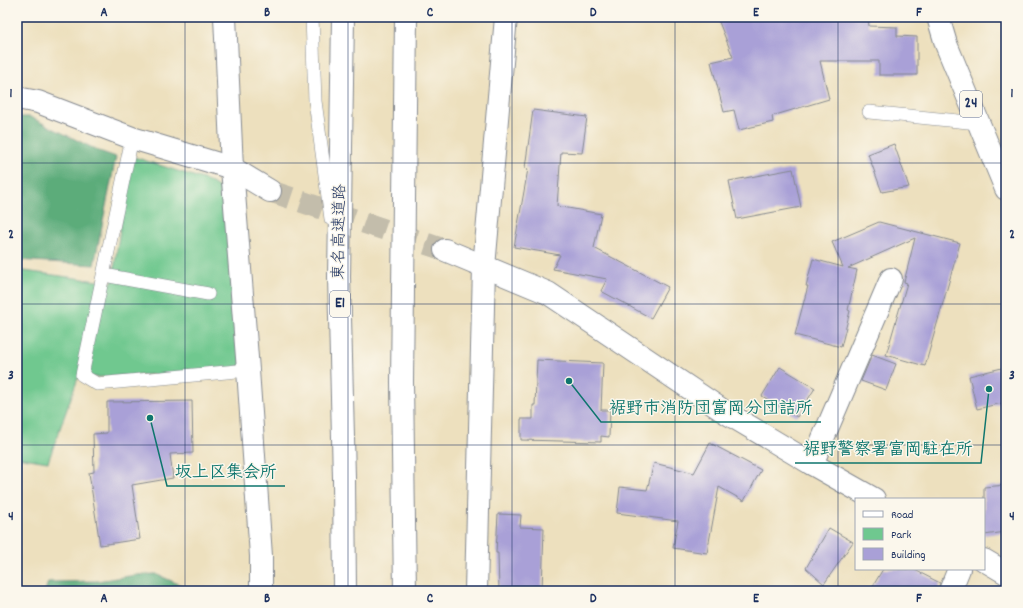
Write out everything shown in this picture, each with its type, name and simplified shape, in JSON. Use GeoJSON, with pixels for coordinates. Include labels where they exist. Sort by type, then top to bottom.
{"type":"FeatureCollection","features":[{"type":"Feature","properties":{"kind":"main road"},"geometry":{"type":"LineString","coordinates":[[225,17],[232,168],[261,556],[261,591]]}},
{"type":"Feature","properties":{"kind":"main road","name":"東名高速道路"},"geometry":{"type":"LineString","coordinates":[[342,17],[339,277],[345,591]]}},
{"type":"Feature","properties":{"kind":"main road"},"geometry":{"type":"LineString","coordinates":[[405,591],[402,382],[406,17]]}},
{"type":"Feature","properties":{"kind":"main road"},"geometry":{"type":"LineString","coordinates":[[476,591],[484,267],[506,17]]}},
{"type":"Feature","properties":{"kind":"main road","name":"24"},"geometry":{"type":"LineString","coordinates":[[938,17],[946,44],[1006,189]]}},
{"type":"Feature","properties":{"kind":"main road"},"geometry":{"type":"LineString","coordinates":[[17,98],[38,102],[132,138],[232,168],[270,191]]}},
{"type":"Feature","properties":{"kind":"main road"},"geometry":{"type":"LineString","coordinates":[[445,250],[548,293],[725,412],[872,498]]}},
{"type":"Feature","properties":{"kind":"main road"},"geometry":{"type":"LineString","coordinates":[[812,464],[890,279]]}},
{"type":"Feature","properties":{"kind":"main road"},"geometry":{"type":"LineString","coordinates":[[985,561],[1006,573]]}},
{"type":"Feature","properties":{"kind":"main road"},"geometry":{"type":"LineString","coordinates":[[950,591],[958,570]]}},
{"type":"Feature","properties":{"kind":"lane"},"geometry":{"type":"LineString","coordinates":[[312,17],[315,101],[339,277]]}},
{"type":"Feature","properties":{"kind":"lane"},"geometry":{"type":"LineString","coordinates":[[869,112],[978,122]]}},
{"type":"Feature","properties":{"kind":"lane"},"geometry":{"type":"LineString","coordinates":[[132,138],[82,375],[97,384],[248,370]]}},
{"type":"Feature","properties":{"kind":"lane"},"geometry":{"type":"LineString","coordinates":[[104,275],[208,294]]}},
{"type":"Feature","properties":{"kind":"green space"},"geometry":{"type":"Polygon","coordinates":[[[17,117],[30,117],[99,151],[116,157],[94,265],[17,260],[17,117]]]}},
{"type":"Feature","properties":{"kind":"green space"},"geometry":{"type":"Polygon","coordinates":[[[131,156],[209,181],[221,189],[227,207],[248,370],[78,378],[48,462],[17,457],[17,270],[112,283],[131,156]]]}},
{"type":"Feature","properties":{"kind":"green space"},"geometry":{"type":"Polygon","coordinates":[[[156,574],[185,587],[187,591],[45,591],[48,582],[97,581],[136,575],[156,574]]]}},
{"type":"Feature","properties":{"kind":"building"},"geometry":{"type":"Polygon","coordinates":[[[717,17],[868,17],[869,26],[897,27],[897,36],[917,37],[917,75],[879,75],[879,61],[820,61],[829,99],[772,116],[773,122],[739,130],[734,110],[724,112],[711,62],[733,57],[717,17]]]}},
{"type":"Feature","properties":{"kind":"building"},"geometry":{"type":"Polygon","coordinates":[[[533,110],[587,117],[582,153],[561,152],[557,206],[601,214],[594,248],[668,287],[651,318],[601,291],[607,279],[553,269],[560,255],[514,247],[528,169],[525,168],[533,110]]]}},
{"type":"Feature","properties":{"kind":"building"},"geometry":{"type":"Polygon","coordinates":[[[894,144],[909,187],[882,192],[868,154],[894,144]]]}},
{"type":"Feature","properties":{"kind":"building"},"geometry":{"type":"Polygon","coordinates":[[[793,169],[801,207],[737,219],[729,181],[793,169]]]}},
{"type":"Feature","properties":{"kind":"building"},"geometry":{"type":"Polygon","coordinates":[[[879,222],[960,243],[925,366],[886,355],[907,283],[904,282],[915,238],[848,268],[857,270],[848,310],[850,311],[841,347],[795,335],[808,286],[806,286],[813,259],[843,267],[832,242],[879,222]]]}},
{"type":"Feature","properties":{"kind":"building"},"geometry":{"type":"Polygon","coordinates":[[[872,355],[896,364],[886,390],[861,381],[872,355]]]}},
{"type":"Feature","properties":{"kind":"building"},"geometry":{"type":"Polygon","coordinates":[[[537,360],[603,363],[601,410],[610,410],[609,437],[601,436],[601,442],[521,440],[521,419],[533,419],[537,360]]]}},
{"type":"Feature","properties":{"kind":"building"},"geometry":{"type":"Polygon","coordinates":[[[780,367],[815,388],[797,417],[762,396],[780,367]]]}},
{"type":"Feature","properties":{"kind":"building"},"geometry":{"type":"Polygon","coordinates":[[[1006,367],[1006,402],[977,409],[969,376],[1006,367]]]}},
{"type":"Feature","properties":{"kind":"building"},"geometry":{"type":"Polygon","coordinates":[[[192,401],[193,453],[170,454],[173,478],[132,485],[140,539],[100,545],[89,473],[94,472],[93,434],[107,433],[107,402],[192,401]]]}},
{"type":"Feature","properties":{"kind":"building"},"geometry":{"type":"Polygon","coordinates":[[[710,443],[761,470],[744,501],[719,487],[707,553],[673,548],[678,521],[617,513],[620,487],[647,490],[654,463],[694,473],[710,443]]]}},
{"type":"Feature","properties":{"kind":"building"},"geometry":{"type":"Polygon","coordinates":[[[1006,485],[1006,532],[985,535],[984,487],[1006,485]]]}},
{"type":"Feature","properties":{"kind":"building"},"geometry":{"type":"Polygon","coordinates":[[[498,514],[521,515],[520,527],[544,528],[542,591],[499,591],[498,553],[496,553],[498,514]]]}},
{"type":"Feature","properties":{"kind":"building"},"geometry":{"type":"Polygon","coordinates":[[[829,528],[853,542],[824,584],[806,568],[829,528]]]}},
{"type":"Feature","properties":{"kind":"building"},"geometry":{"type":"Polygon","coordinates":[[[882,570],[915,570],[940,583],[938,591],[870,591],[882,570]]]}},
{"type":"Feature","properties":{"kind":"tunnel"},"geometry":{"type":"LineString","coordinates":[[270,191],[445,250]]}},
{"type":"Feature","properties":{"kind":"place","name":"裾野市消防団富岡分団詰所"},"geometry":{"type":"Point","coordinates":[569,381]}},
{"type":"Feature","properties":{"kind":"place","name":"裾野警察署富岡駐在所"},"geometry":{"type":"Point","coordinates":[989,389]}},
{"type":"Feature","properties":{"kind":"place","name":"坂上区集会所"},"geometry":{"type":"Point","coordinates":[150,418]}}]}
